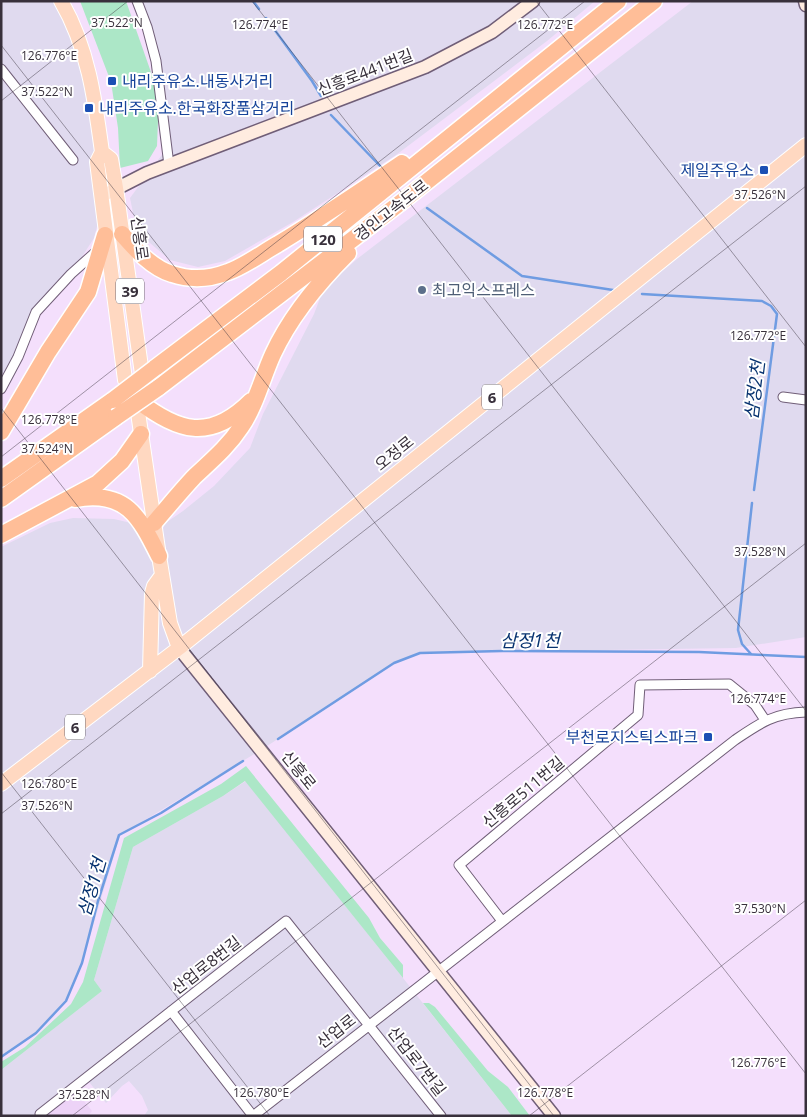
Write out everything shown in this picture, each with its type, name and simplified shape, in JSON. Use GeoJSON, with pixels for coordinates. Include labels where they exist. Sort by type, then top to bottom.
{"type":"FeatureCollection","features":[{"type":"Feature","properties":{"kind":"highway","name":"경인고속도로"},"geometry":{"type":"LineString","coordinates":[[1,479],[113,400],[281,274],[618,1]]}},
{"type":"Feature","properties":{"kind":"highway","name":"경인고속도로"},"geometry":{"type":"LineString","coordinates":[[1,499],[158,388],[400,203],[654,1]]}},
{"type":"Feature","properties":{"kind":"highway"},"geometry":{"type":"LineString","coordinates":[[122,234],[146,258],[170,274],[196,278],[229,272],[321,218],[488,106]]}},
{"type":"Feature","properties":{"kind":"highway"},"geometry":{"type":"LineString","coordinates":[[154,523],[180,492],[229,444],[242,426],[256,397],[272,355],[283,333],[304,301],[346,255],[400,203]]}},
{"type":"Feature","properties":{"kind":"highway"},"geometry":{"type":"LineString","coordinates":[[1,432],[48,352],[88,292],[103,241]]}},
{"type":"Feature","properties":{"kind":"highway"},"geometry":{"type":"LineString","coordinates":[[136,396],[157,416],[169,422],[195,428],[223,423],[241,412],[256,397]]}},
{"type":"Feature","properties":{"kind":"highway"},"geometry":{"type":"LineString","coordinates":[[1,535],[68,501],[98,483],[130,452],[141,434]]}},
{"type":"Feature","properties":{"kind":"highway"},"geometry":{"type":"LineString","coordinates":[[68,501],[99,497],[110,499],[130,510],[144,526],[158,556]]}},
{"type":"Feature","properties":{"kind":"main road","name":"신흥로"},"geometry":{"type":"LineString","coordinates":[[61,1],[70,16],[82,48],[92,85],[102,152],[96,162],[102,196],[103,241],[125,380],[136,396]]}},
{"type":"Feature","properties":{"kind":"main road","name":"오정로"},"geometry":{"type":"LineString","coordinates":[[1,784],[179,648],[806,145]]}},
{"type":"Feature","properties":{"kind":"main road","name":"신흥로"},"geometry":{"type":"LineString","coordinates":[[102,152],[111,159],[116,188],[142,374],[136,396],[141,434],[158,556],[170,623],[179,648]]}},
{"type":"Feature","properties":{"kind":"main road"},"geometry":{"type":"LineString","coordinates":[[150,671],[152,593],[154,586],[162,575]]}},
{"type":"Feature","properties":{"kind":"street"},"geometry":{"type":"LineString","coordinates":[[136,1],[147,27],[156,61],[169,164]]}},
{"type":"Feature","properties":{"kind":"street","name":"신흥로441번길"},"geometry":{"type":"LineString","coordinates":[[102,196],[169,164],[425,66],[492,32],[533,1]]}},
{"type":"Feature","properties":{"kind":"street"},"geometry":{"type":"LineString","coordinates":[[805,1],[806,6]]}},
{"type":"Feature","properties":{"kind":"street"},"geometry":{"type":"LineString","coordinates":[[1,69],[72,160]]}},
{"type":"Feature","properties":{"kind":"street"},"geometry":{"type":"LineString","coordinates":[[1,389],[18,357],[36,312],[103,241]]}},
{"type":"Feature","properties":{"kind":"street"},"geometry":{"type":"LineString","coordinates":[[783,397],[806,400]]}},
{"type":"Feature","properties":{"kind":"street","name":"신흥로"},"geometry":{"type":"LineString","coordinates":[[179,648],[554,1116]]}},
{"type":"Feature","properties":{"kind":"street","name":"신흥로511번길"},"geometry":{"type":"LineString","coordinates":[[502,921],[459,865],[638,715],[640,685],[729,684],[755,705],[764,720]]}},
{"type":"Feature","properties":{"kind":"street","name":"산업로"},"geometry":{"type":"LineString","coordinates":[[253,1116],[735,740],[764,720],[791,712],[806,712]]}},
{"type":"Feature","properties":{"kind":"street","name":"산업로8번길"},"geometry":{"type":"LineString","coordinates":[[40,1114],[286,921],[369,1024]]}},
{"type":"Feature","properties":{"kind":"street"},"geometry":{"type":"LineString","coordinates":[[171,1011],[253,1116]]}},
{"type":"Feature","properties":{"kind":"street","name":"산업로7번길"},"geometry":{"type":"LineString","coordinates":[[369,1024],[441,1116]]}},
{"type":"Feature","properties":{"kind":"shaded area"},"geometry":{"type":"Polygon","coordinates":[[[1,1],[61,1],[70,15],[107,188],[94,238],[71,274],[36,312],[1,389],[1,1]]]}},
{"type":"Feature","properties":{"kind":"shaded area"},"geometry":{"type":"Polygon","coordinates":[[[138,1],[595,1],[547,41],[396,155],[293,222],[225,261],[198,267],[170,260],[137,232],[130,198],[164,152],[163,112],[138,1]]]}},
{"type":"Feature","properties":{"kind":"shaded area"},"geometry":{"type":"Polygon","coordinates":[[[693,1],[806,1],[806,637],[736,648],[420,653],[394,663],[261,750],[120,835],[82,963],[66,1001],[36,1033],[1,1057],[1,547],[50,523],[73,518],[114,519],[144,526],[159,555],[164,524],[214,486],[250,448],[263,414],[314,314],[322,293],[335,279],[357,259],[693,1]]]}},
{"type":"Feature","properties":{"kind":"shaded area"},"geometry":{"type":"Polygon","coordinates":[[[246,781],[512,1116],[144,1116],[148,1110],[142,1096],[129,1081],[106,1103],[89,1082],[44,1116],[1,1116],[1,1070],[102,991],[94,980],[133,847],[246,781]]]}},
{"type":"Feature","properties":{"kind":"shaded area"},"geometry":{"type":"Polygon","coordinates":[[[76,1091],[92,1111],[88,1116],[44,1116],[76,1091]]]}},
{"type":"Feature","properties":{"kind":"green space"},"geometry":{"type":"Polygon","coordinates":[[[80,1],[126,1],[159,95],[157,146],[148,161],[120,168],[118,128],[111,82],[80,1]]]}},
{"type":"Feature","properties":{"kind":"green space"},"geometry":{"type":"Polygon","coordinates":[[[246,766],[369,918],[380,938],[403,965],[403,978],[245,781],[223,796],[133,847],[94,980],[102,991],[1,1070],[1,1062],[25,1047],[71,1004],[83,982],[124,838],[221,784],[246,766]]]}},
{"type":"Feature","properties":{"kind":"green space"},"geometry":{"type":"Polygon","coordinates":[[[423,1003],[429,1003],[435,1007],[488,1071],[508,1087],[530,1116],[512,1116],[423,1003]]]}},
{"type":"Feature","properties":{"kind":"waterway","name":"삼정2천"},"geometry":{"type":"LineString","coordinates":[[253,1],[259,9]]}},
{"type":"Feature","properties":{"kind":"waterway","name":"삼정2천"},"geometry":{"type":"LineString","coordinates":[[266,18],[321,96]]}},
{"type":"Feature","properties":{"kind":"waterway","name":"삼정2천"},"geometry":{"type":"LineString","coordinates":[[331,115],[382,168]]}},
{"type":"Feature","properties":{"kind":"waterway","name":"삼정2천"},"geometry":{"type":"LineString","coordinates":[[427,208],[522,276],[613,290]]}},
{"type":"Feature","properties":{"kind":"waterway","name":"삼정2천"},"geometry":{"type":"LineString","coordinates":[[642,294],[762,301],[771,306],[777,314],[754,490]]}},
{"type":"Feature","properties":{"kind":"waterway","name":"삼정2천"},"geometry":{"type":"LineString","coordinates":[[751,654],[742,644],[738,630],[752,503]]}},
{"type":"Feature","properties":{"kind":"waterway","name":"삼정1천"},"geometry":{"type":"LineString","coordinates":[[278,739],[394,663],[420,653],[502,651],[699,652],[806,657]]}},
{"type":"Feature","properties":{"kind":"waterway","name":"삼정1천"},"geometry":{"type":"LineString","coordinates":[[1,1057],[36,1033],[66,1001],[82,963],[98,901],[119,835],[161,813],[243,761]]}},
{"type":"Feature","properties":{"kind":"place","name":"내리주유소.내동사거리"},"geometry":{"type":"Point","coordinates":[112,81]}},
{"type":"Feature","properties":{"kind":"place","name":"내리주유소.한국화장품삼거리"},"geometry":{"type":"Point","coordinates":[89,108]}},
{"type":"Feature","properties":{"kind":"place","name":"제일주유소"},"geometry":{"type":"Point","coordinates":[764,170]}},
{"type":"Feature","properties":{"kind":"place","name":"최고익스프레스"},"geometry":{"type":"Point","coordinates":[422,290]}},
{"type":"Feature","properties":{"kind":"place","name":"부천로지스틱스파크"},"geometry":{"type":"Point","coordinates":[708,737]}}]}
